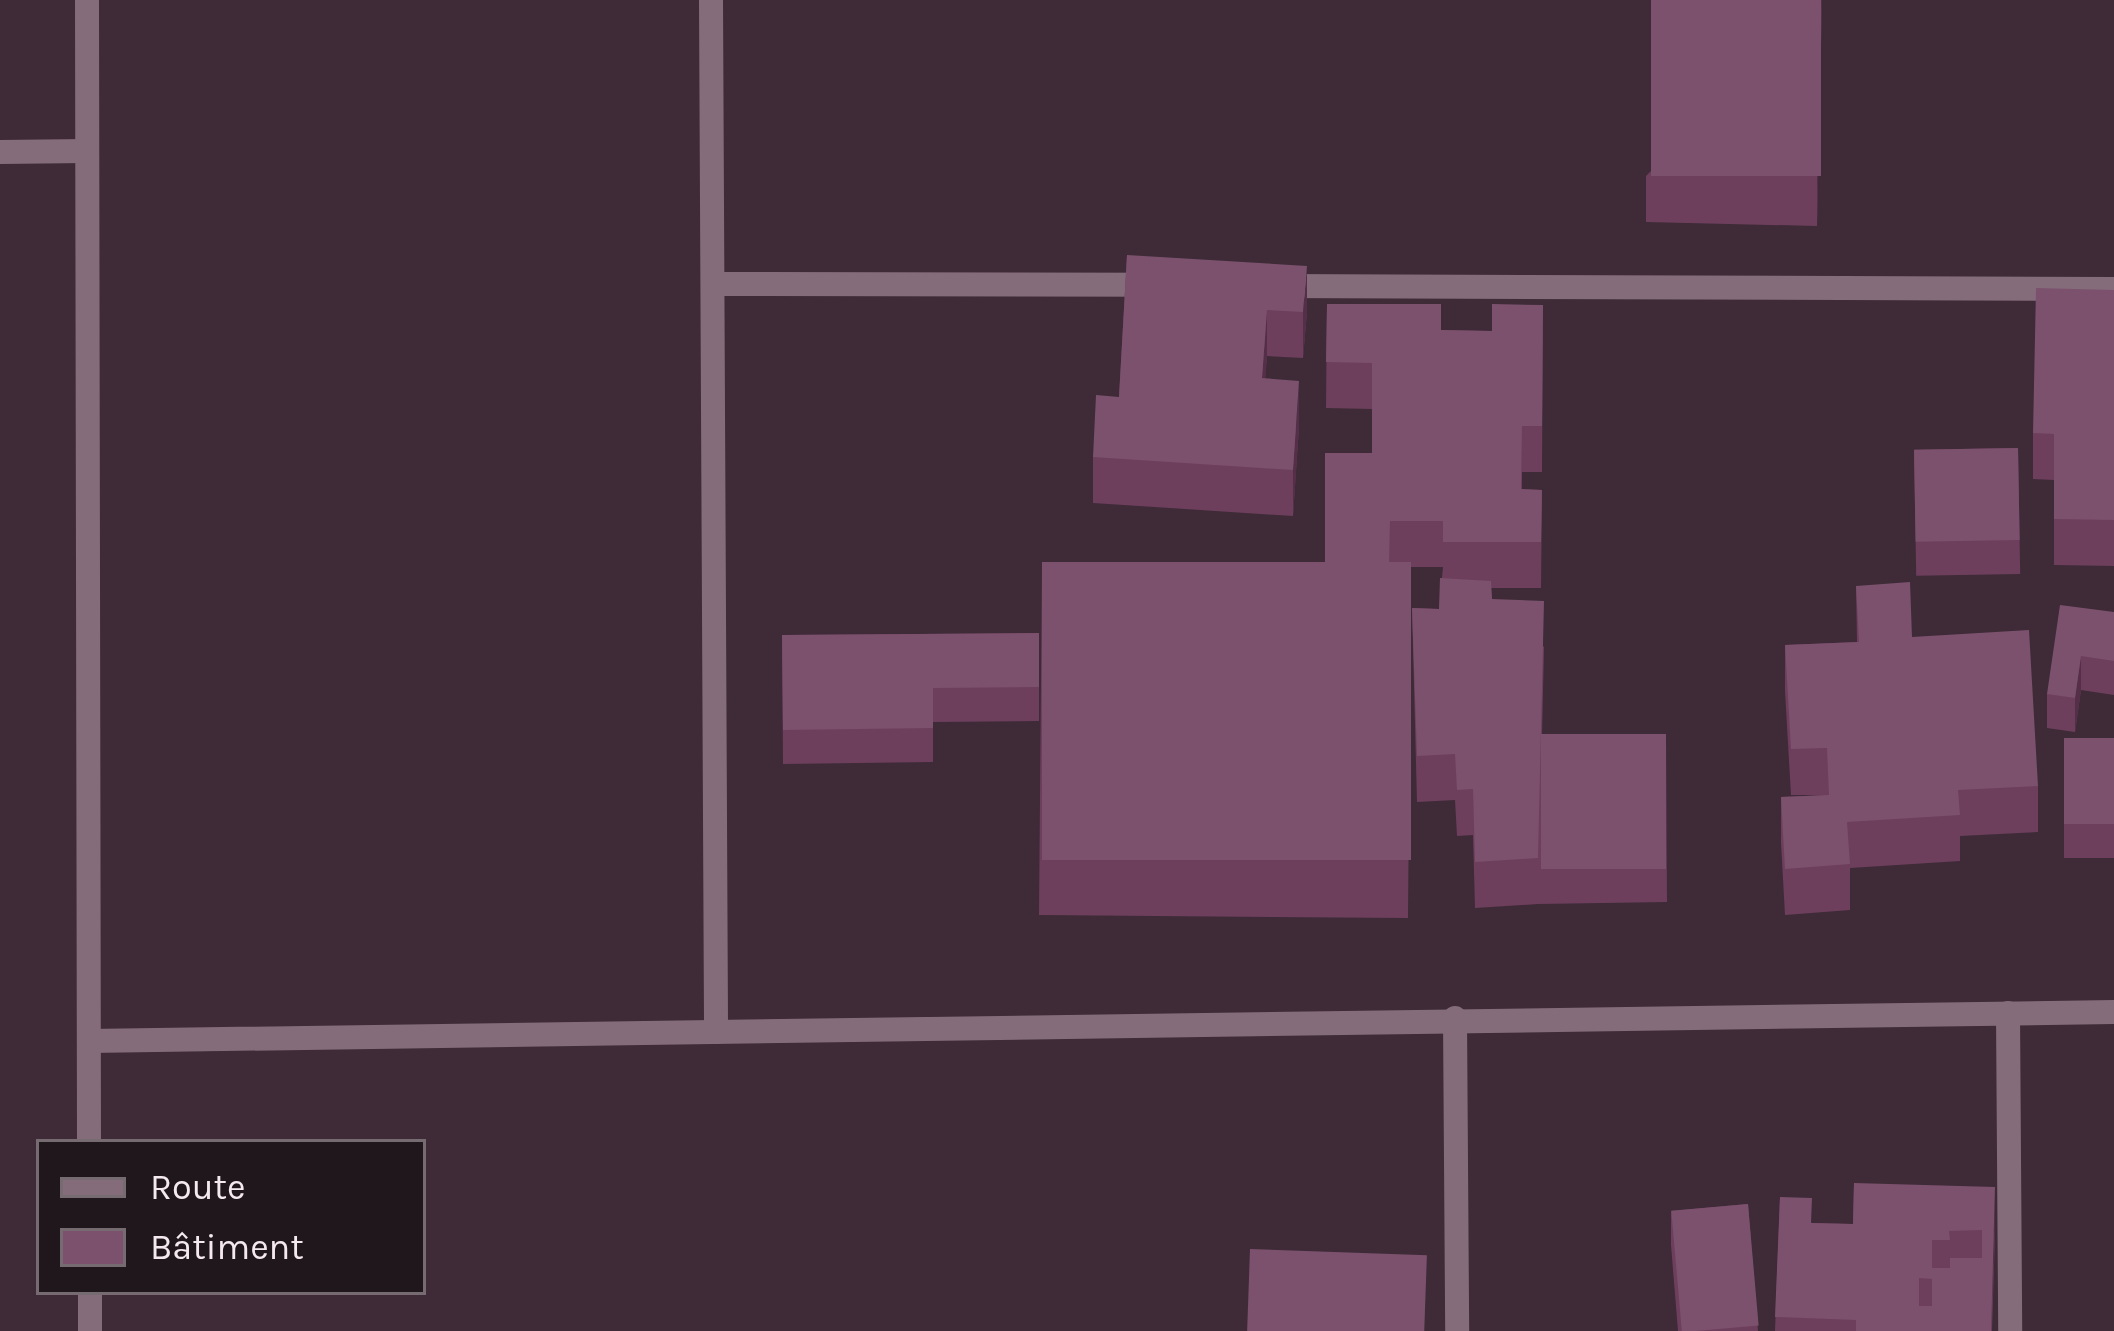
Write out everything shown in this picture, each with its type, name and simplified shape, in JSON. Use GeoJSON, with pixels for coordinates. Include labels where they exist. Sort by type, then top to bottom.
{"type":"FeatureCollection","features":[{"type":"Feature","properties":{"kind":"street"},"geometry":{"type":"LineString","coordinates":[[87,0],[89,1139]]}},
{"type":"Feature","properties":{"kind":"street"},"geometry":{"type":"LineString","coordinates":[[711,0],[716,1032]]}},
{"type":"Feature","properties":{"kind":"street"},"geometry":{"type":"LineString","coordinates":[[0,152],[87,151]]}},
{"type":"Feature","properties":{"kind":"street"},"geometry":{"type":"LineString","coordinates":[[712,284],[1183,286]]}},
{"type":"Feature","properties":{"kind":"street"},"geometry":{"type":"LineString","coordinates":[[1254,286],[2114,289]]}},
{"type":"Feature","properties":{"kind":"street"},"geometry":{"type":"LineString","coordinates":[[89,1041],[2114,1012]]}},
{"type":"Feature","properties":{"kind":"street"},"geometry":{"type":"LineString","coordinates":[[2008,1013],[2010,1331]]}},
{"type":"Feature","properties":{"kind":"street"},"geometry":{"type":"LineString","coordinates":[[1454,1018],[1457,1331]]}},
{"type":"Feature","properties":{"kind":"street"},"geometry":{"type":"LineString","coordinates":[[90,1295],[90,1331]]}},
{"type":"Feature","properties":{"kind":"building"},"geometry":{"type":"Polygon","coordinates":[[[1651,0],[1821,0],[1821,176],[1651,176],[1651,0]]]}},
{"type":"Feature","properties":{"kind":"building"},"geometry":{"type":"Polygon","coordinates":[[[1127,255],[1307,266],[1303,312],[1267,310],[1262,378],[1299,381],[1293,470],[1093,457],[1096,395],[1119,397],[1127,255]]]}},
{"type":"Feature","properties":{"kind":"building"},"geometry":{"type":"Polygon","coordinates":[[[2036,288],[2114,290],[2114,520],[2054,519],[2054,434],[2033,433],[2036,288]]]}},
{"type":"Feature","properties":{"kind":"building"},"geometry":{"type":"Polygon","coordinates":[[[1327,304],[1441,304],[1441,330],[1492,331],[1492,304],[1543,305],[1542,426],[1522,426],[1521,489],[1542,490],[1541,542],[1443,542],[1443,521],[1390,521],[1389,564],[1325,564],[1325,453],[1372,453],[1372,363],[1326,362],[1327,304]]]}},
{"type":"Feature","properties":{"kind":"building"},"geometry":{"type":"Polygon","coordinates":[[[2018,448],[2020,540],[1916,542],[1914,450],[2018,448]]]}},
{"type":"Feature","properties":{"kind":"building"},"geometry":{"type":"Polygon","coordinates":[[[1042,562],[1411,562],[1411,860],[1042,860],[1042,562]]]}},
{"type":"Feature","properties":{"kind":"building"},"geometry":{"type":"Polygon","coordinates":[[[1440,578],[1491,581],[1492,599],[1544,601],[1538,858],[1475,862],[1473,789],[1457,790],[1455,754],[1417,756],[1412,608],[1439,609],[1440,578]]]}},
{"type":"Feature","properties":{"kind":"building"},"geometry":{"type":"Polygon","coordinates":[[[1910,582],[1912,637],[2029,630],[2038,786],[1958,790],[1960,815],[1847,822],[1850,864],[1785,869],[1781,797],[1829,795],[1827,748],[1791,749],[1785,645],[1859,642],[1856,586],[1910,582]]]}},
{"type":"Feature","properties":{"kind":"building"},"geometry":{"type":"Polygon","coordinates":[[[2060,605],[2114,612],[2114,661],[2081,656],[2075,698],[2047,694],[2060,605]]]}},
{"type":"Feature","properties":{"kind":"building"},"geometry":{"type":"Polygon","coordinates":[[[1039,633],[1039,687],[933,688],[933,728],[783,730],[782,635],[1039,633]]]}},
{"type":"Feature","properties":{"kind":"building"},"geometry":{"type":"Polygon","coordinates":[[[1541,734],[1666,734],[1666,869],[1541,869],[1541,734]]]}},
{"type":"Feature","properties":{"kind":"building"},"geometry":{"type":"Polygon","coordinates":[[[2064,738],[2114,738],[2114,824],[2064,824],[2064,738]]]}},
{"type":"Feature","properties":{"kind":"building"},"geometry":{"type":"Polygon","coordinates":[[[1854,1183],[1995,1187],[1991,1331],[1856,1331],[1856,1320],[1775,1317],[1780,1197],[1812,1198],[1811,1223],[1853,1224],[1854,1183]],[[1982,1230],[1949,1231],[1950,1240],[1932,1240],[1932,1279],[1919,1278],[1919,1325],[1982,1325],[1982,1230]]]}},
{"type":"Feature","properties":{"kind":"building"},"geometry":{"type":"Polygon","coordinates":[[[1748,1204],[1759,1326],[1682,1331],[1671,1211],[1748,1204]]]}},
{"type":"Feature","properties":{"kind":"building"},"geometry":{"type":"Polygon","coordinates":[[[1250,1249],[1427,1255],[1424,1331],[1247,1331],[1250,1249]]]}},
{"type":"Feature","properties":{"kind":"building"},"geometry":{"type":"Polygon","coordinates":[[[1950,1258],[1982,1258],[1982,1325],[1919,1325],[1919,1306],[1932,1306],[1932,1268],[1950,1268],[1950,1258]]]}}]}
